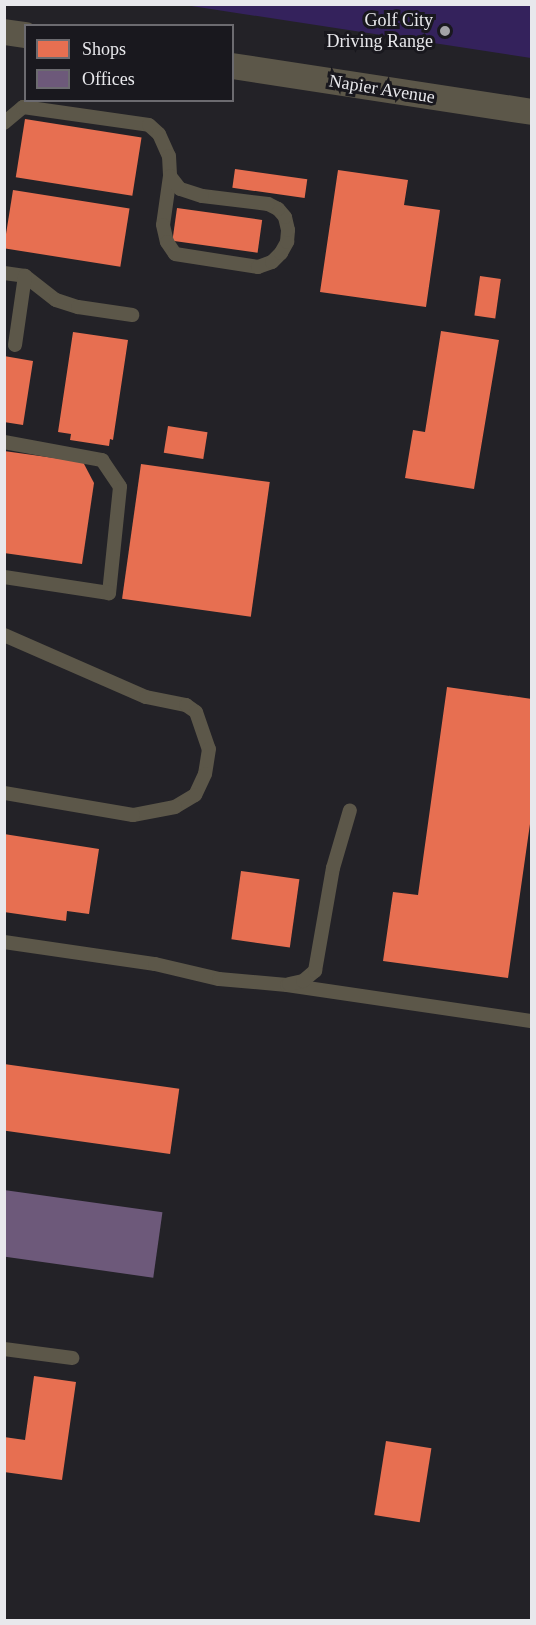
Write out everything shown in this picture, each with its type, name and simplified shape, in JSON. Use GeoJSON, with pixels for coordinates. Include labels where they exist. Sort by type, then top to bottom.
{"type":"FeatureCollection","features":[{"type":"Feature","properties":{"kind":"street"},"geometry":{"type":"LineString","coordinates":[[4,32],[24,35]]}},
{"type":"Feature","properties":{"kind":"street","name":"Napier Avenue"},"geometry":{"type":"LineString","coordinates":[[234,66],[531,112]]}},
{"type":"Feature","properties":{"kind":"lane"},"geometry":{"type":"LineString","coordinates":[[4,123],[23,107],[149,125],[159,134],[169,156],[170,176],[163,225],[167,242],[175,254],[258,267],[272,262],[281,253],[287,242],[288,230],[285,217],[278,209],[268,204],[202,196],[180,189],[170,176]]}},
{"type":"Feature","properties":{"kind":"lane"},"geometry":{"type":"LineString","coordinates":[[4,273],[25,276],[56,300],[78,307],[132,315]]}},
{"type":"Feature","properties":{"kind":"lane"},"geometry":{"type":"LineString","coordinates":[[15,345],[25,276]]}},
{"type":"Feature","properties":{"kind":"lane"},"geometry":{"type":"LineString","coordinates":[[4,442],[102,460],[120,487],[109,593],[4,578]]}},
{"type":"Feature","properties":{"kind":"lane"},"geometry":{"type":"LineString","coordinates":[[4,635],[146,697],[186,705],[196,711],[209,749],[205,774],[195,795],[175,807],[133,815],[4,793]]}},
{"type":"Feature","properties":{"kind":"lane"},"geometry":{"type":"LineString","coordinates":[[287,985],[303,981],[315,971],[333,868],[350,810]]}},
{"type":"Feature","properties":{"kind":"lane"},"geometry":{"type":"LineString","coordinates":[[4,942],[155,964],[219,979],[287,985],[531,1021]]}},
{"type":"Feature","properties":{"kind":"lane"},"geometry":{"type":"LineString","coordinates":[[4,1348],[72,1358]]}},
{"type":"Feature","properties":{"kind":"shaded area","name":"Golf City Driving Range"},"geometry":{"type":"Polygon","coordinates":[[[185,5],[531,5],[531,58],[185,5]]]}},
{"type":"Feature","properties":{"kind":"building: Shops"},"geometry":{"type":"Polygon","coordinates":[[[25,119],[142,137],[132,196],[16,177],[25,119]]]}},
{"type":"Feature","properties":{"kind":"building: Shops"},"geometry":{"type":"Polygon","coordinates":[[[235,169],[307,179],[305,198],[232,188],[235,169]]]}},
{"type":"Feature","properties":{"kind":"building: Shops"},"geometry":{"type":"Polygon","coordinates":[[[338,170],[408,180],[404,205],[440,210],[426,307],[320,292],[338,170]]]}},
{"type":"Feature","properties":{"kind":"building: Shops"},"geometry":{"type":"Polygon","coordinates":[[[13,190],[130,208],[120,267],[4,248],[13,190]]]}},
{"type":"Feature","properties":{"kind":"building: Shops"},"geometry":{"type":"Polygon","coordinates":[[[177,208],[262,220],[258,253],[172,241],[177,208]]]}},
{"type":"Feature","properties":{"kind":"building: Shops"},"geometry":{"type":"Polygon","coordinates":[[[480,276],[501,279],[495,319],[474,316],[480,276]]]}},
{"type":"Feature","properties":{"kind":"building: Shops"},"geometry":{"type":"Polygon","coordinates":[[[441,331],[499,340],[474,489],[405,478],[413,430],[425,432],[441,331]]]}},
{"type":"Feature","properties":{"kind":"building: Shops"},"geometry":{"type":"Polygon","coordinates":[[[73,332],[128,340],[113,440],[110,439],[109,446],[70,440],[71,434],[58,432],[73,332]]]}},
{"type":"Feature","properties":{"kind":"building: Shops"},"geometry":{"type":"Polygon","coordinates":[[[4,356],[33,361],[23,425],[4,422],[4,356]]]}},
{"type":"Feature","properties":{"kind":"building: Shops"},"geometry":{"type":"Polygon","coordinates":[[[168,426],[208,432],[203,459],[164,453],[168,426]]]}},
{"type":"Feature","properties":{"kind":"building: Shops"},"geometry":{"type":"Polygon","coordinates":[[[4,451],[83,462],[94,483],[82,564],[4,553],[4,451]]]}},
{"type":"Feature","properties":{"kind":"building: Shops"},"geometry":{"type":"Polygon","coordinates":[[[141,464],[270,482],[251,617],[122,599],[141,464]]]}},
{"type":"Feature","properties":{"kind":"building: Shops"},"geometry":{"type":"Polygon","coordinates":[[[447,687],[532,699],[532,810],[508,978],[383,961],[393,892],[418,895],[447,687]]]}},
{"type":"Feature","properties":{"kind":"building: Shops"},"geometry":{"type":"Polygon","coordinates":[[[4,834],[99,849],[89,914],[67,911],[66,921],[4,912],[4,834]]]}},
{"type":"Feature","properties":{"kind":"building: Shops"},"geometry":{"type":"Polygon","coordinates":[[[241,871],[299,879],[290,948],[231,939],[241,871]]]}},
{"type":"Feature","properties":{"kind":"building: Shops"},"geometry":{"type":"Polygon","coordinates":[[[4,1064],[179,1089],[170,1154],[4,1131],[4,1064]]]}},
{"type":"Feature","properties":{"kind":"building: Shops"},"geometry":{"type":"Polygon","coordinates":[[[34,1376],[76,1382],[62,1480],[4,1472],[4,1437],[25,1440],[34,1376]]]}},
{"type":"Feature","properties":{"kind":"building: Shops"},"geometry":{"type":"Polygon","coordinates":[[[386,1441],[431,1448],[420,1522],[374,1515],[386,1441]]]}},
{"type":"Feature","properties":{"kind":"building: Offices"},"geometry":{"type":"Polygon","coordinates":[[[4,1190],[162,1212],[153,1278],[4,1257],[4,1190]]]}},
{"type":"Feature","properties":{"kind":"place","name":"Golf City Driving Range"},"geometry":{"type":"Point","coordinates":[445,31]}}]}
